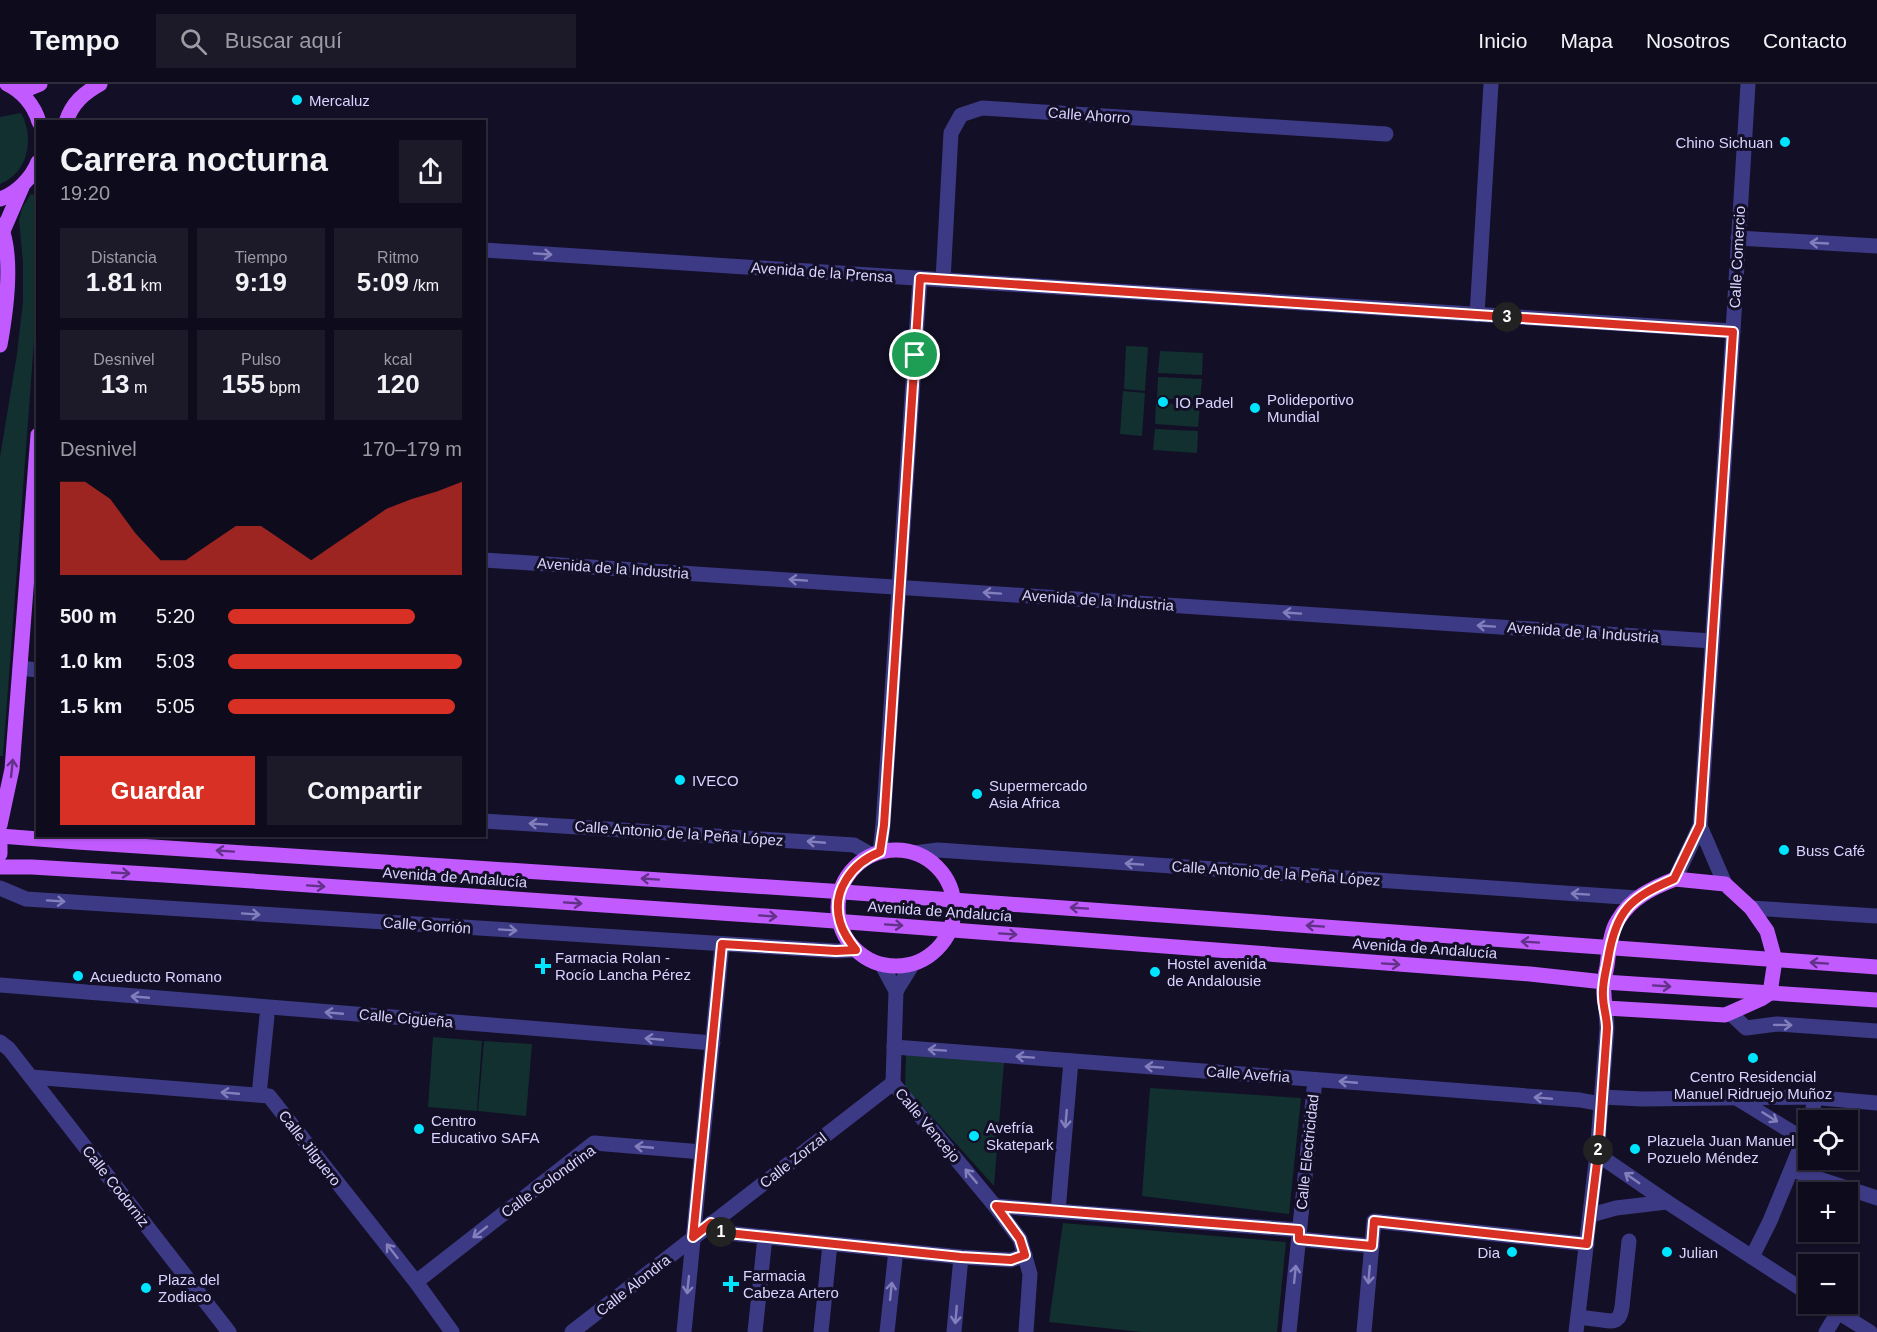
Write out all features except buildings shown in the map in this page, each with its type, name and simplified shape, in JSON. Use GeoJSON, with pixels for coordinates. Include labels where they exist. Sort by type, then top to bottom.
{"type":"FeatureCollection","features":[{"type":"Feature","properties":{"kind":"main road"},"geometry":{"type":"LineString","coordinates":[[13,88],[40,84]]}},
{"type":"Feature","properties":{"kind":"main road"},"geometry":{"type":"LineString","coordinates":[[67,120],[78,99],[100,84]]}},
{"type":"Feature","properties":{"kind":"main road"},"geometry":{"type":"LineString","coordinates":[[13,88],[28,99],[38,120]]}},
{"type":"Feature","properties":{"kind":"main road"},"geometry":{"type":"LineString","coordinates":[[0,345],[7,280],[1,228],[23,186],[36,169]]}},
{"type":"Feature","properties":{"kind":"main road"},"geometry":{"type":"LineString","coordinates":[[0,199],[23,186]]}},
{"type":"Feature","properties":{"kind":"main road"},"geometry":{"type":"LineString","coordinates":[[0,825],[11,776],[34,531],[36,483]]}},
{"type":"Feature","properties":{"kind":"main road","name":"Avenida de Andalucía"},"geometry":{"type":"LineString","coordinates":[[0,836],[840,891],[1877,967]]}},
{"type":"Feature","properties":{"kind":"main road"},"geometry":{"type":"LineString","coordinates":[[0,844],[0,854]]}},
{"type":"Feature","properties":{"kind":"main road"},"geometry":{"type":"LineString","coordinates":[[897,850],[914,853],[933,863],[946,879],[954,899],[954,915],[950,930],[936,949],[912,965],[906,967],[882,965],[856,950],[846,937],[839,921],[840,891],[854,869],[876,854],[897,850]]}},
{"type":"Feature","properties":{"kind":"main road","name":"Avenida de Andalucía"},"geometry":{"type":"LineString","coordinates":[[0,867],[32,867],[839,921],[1530,974],[1604,982],[1877,1000]]}},
{"type":"Feature","properties":{"kind":"main road"},"geometry":{"type":"LineString","coordinates":[[1674,879],[1725,884],[1751,908],[1767,932],[1775,960],[1770,993],[1730,1013],[1606,1008],[1603,997],[1604,982],[1610,948],[1617,921],[1630,904],[1647,891],[1674,879]]}},
{"type":"Feature","properties":{"kind":"street"},"geometry":{"type":"LineString","coordinates":[[1477,315],[1491,84]]}},
{"type":"Feature","properties":{"kind":"street","name":"Calle Comercio"},"geometry":{"type":"LineString","coordinates":[[1700,825],[1748,84]]}},
{"type":"Feature","properties":{"kind":"street","name":"Calle Ahorro"},"geometry":{"type":"LineString","coordinates":[[943,280],[951,133],[962,115],[982,108],[1386,134]]}},
{"type":"Feature","properties":{"kind":"street"},"geometry":{"type":"LineString","coordinates":[[1738,238],[1877,246]]}},
{"type":"Feature","properties":{"kind":"street","name":"Avenida de la Prensa"},"geometry":{"type":"LineString","coordinates":[[486,250],[1733,332]]}},
{"type":"Feature","properties":{"kind":"street"},"geometry":{"type":"LineString","coordinates":[[876,854],[884,825],[920,278]]}},
{"type":"Feature","properties":{"kind":"street","name":"Avenida de la Industria"},"geometry":{"type":"LineString","coordinates":[[486,560],[1712,641]]}},
{"type":"Feature","properties":{"kind":"street"},"geometry":{"type":"LineString","coordinates":[[20,668],[36,670]]}},
{"type":"Feature","properties":{"kind":"street","name":"Calle Antonio de la Peña López"},"geometry":{"type":"LineString","coordinates":[[486,821],[854,845],[876,854]]}},
{"type":"Feature","properties":{"kind":"street"},"geometry":{"type":"LineString","coordinates":[[1674,879],[1700,825]]}},
{"type":"Feature","properties":{"kind":"street"},"geometry":{"type":"LineString","coordinates":[[1700,825],[1725,884]]}},
{"type":"Feature","properties":{"kind":"street","name":"Calle Antonio de la Peña López"},"geometry":{"type":"LineString","coordinates":[[914,853],[938,850],[1638,898]]}},
{"type":"Feature","properties":{"kind":"street","name":"Calle Gorrión"},"geometry":{"type":"LineString","coordinates":[[0,888],[26,899],[722,944],[836,951],[856,950]]}},
{"type":"Feature","properties":{"kind":"street"},"geometry":{"type":"LineString","coordinates":[[1751,908],[1877,916]]}},
{"type":"Feature","properties":{"kind":"street"},"geometry":{"type":"LineString","coordinates":[[684,1332],[722,944]]}},
{"type":"Feature","properties":{"kind":"street"},"geometry":{"type":"LineString","coordinates":[[882,965],[896,991]]}},
{"type":"Feature","properties":{"kind":"street"},"geometry":{"type":"LineString","coordinates":[[896,991],[912,965]]}},
{"type":"Feature","properties":{"kind":"street","name":"Calle Cigüeña"},"geometry":{"type":"LineString","coordinates":[[0,986],[713,1043]]}},
{"type":"Feature","properties":{"kind":"street","name":"Calle Vencejo"},"geometry":{"type":"LineString","coordinates":[[896,991],[893,1083],[996,1206],[1020,1239],[1018,1258],[1030,1275],[1026,1332]]}},
{"type":"Feature","properties":{"kind":"street"},"geometry":{"type":"LineString","coordinates":[[1606,1008],[1607,1028],[1598,1154],[1577,1324],[1614,1321],[1619,1318],[1629,1241]]}},
{"type":"Feature","properties":{"kind":"street"},"geometry":{"type":"LineString","coordinates":[[1607,1028],[1616,1015],[1638,1009]]}},
{"type":"Feature","properties":{"kind":"street"},"geometry":{"type":"LineString","coordinates":[[1730,1013],[1746,1028],[1777,1023],[1877,1031]]}},
{"type":"Feature","properties":{"kind":"street"},"geometry":{"type":"LineString","coordinates":[[31,1077],[259,1095],[267,1016]]}},
{"type":"Feature","properties":{"kind":"street","name":"Calle Codorniz"},"geometry":{"type":"LineString","coordinates":[[0,1042],[9,1049],[229,1332]]}},
{"type":"Feature","properties":{"kind":"street","name":"Calle Avefria"},"geometry":{"type":"LineString","coordinates":[[894,1047],[1580,1100],[1815,1097],[1877,1103]]}},
{"type":"Feature","properties":{"kind":"street"},"geometry":{"type":"LineString","coordinates":[[1058,1211],[1071,1061]]}},
{"type":"Feature","properties":{"kind":"street","name":"Calle Electricidad"},"geometry":{"type":"LineString","coordinates":[[1289,1332],[1315,1080]]}},
{"type":"Feature","properties":{"kind":"street","name":"Calle Zorzal"},"geometry":{"type":"LineString","coordinates":[[693,1237],[893,1083]]}},
{"type":"Feature","properties":{"kind":"street","name":"Calle Jilguero"},"geometry":{"type":"LineString","coordinates":[[259,1095],[269,1096],[416,1282],[452,1332]]}},
{"type":"Feature","properties":{"kind":"street"},"geometry":{"type":"LineString","coordinates":[[1735,1097],[1798,1128]]}},
{"type":"Feature","properties":{"kind":"street"},"geometry":{"type":"LineString","coordinates":[[1813,1110],[1815,1097]]}},
{"type":"Feature","properties":{"kind":"street","name":"Calle Golondrina"},"geometry":{"type":"LineString","coordinates":[[416,1282],[594,1143],[702,1152]]}},
{"type":"Feature","properties":{"kind":"street"},"geometry":{"type":"LineString","coordinates":[[1598,1154],[1667,1202],[1798,1287]]}},
{"type":"Feature","properties":{"kind":"street"},"geometry":{"type":"LineString","coordinates":[[1752,1257],[1798,1154]]}},
{"type":"Feature","properties":{"kind":"street"},"geometry":{"type":"LineString","coordinates":[[1792,1170],[1877,1198]]}},
{"type":"Feature","properties":{"kind":"street"},"geometry":{"type":"LineString","coordinates":[[1591,1215],[1667,1202]]}},
{"type":"Feature","properties":{"kind":"street"},"geometry":{"type":"LineString","coordinates":[[996,1206],[1299,1235],[1372,1246]]}},
{"type":"Feature","properties":{"kind":"street"},"geometry":{"type":"LineString","coordinates":[[1364,1332],[1374,1221],[1587,1244]]}},
{"type":"Feature","properties":{"kind":"street"},"geometry":{"type":"LineString","coordinates":[[711,1223],[718,1232],[961,1257],[1018,1258]]}},
{"type":"Feature","properties":{"kind":"street","name":"Calle Alondra"},"geometry":{"type":"LineString","coordinates":[[572,1332],[693,1237]]}},
{"type":"Feature","properties":{"kind":"street"},"geometry":{"type":"LineString","coordinates":[[755,1332],[765,1237]]}},
{"type":"Feature","properties":{"kind":"street"},"geometry":{"type":"LineString","coordinates":[[822,1332],[830,1244]]}},
{"type":"Feature","properties":{"kind":"street"},"geometry":{"type":"LineString","coordinates":[[887,1332],[896,1250]]}},
{"type":"Feature","properties":{"kind":"street"},"geometry":{"type":"LineString","coordinates":[[954,1332],[961,1257]]}},
{"type":"Feature","properties":{"kind":"street"},"geometry":{"type":"LineString","coordinates":[[1826,1332],[1830,1314]]}},
{"type":"Feature","properties":{"kind":"street"},"geometry":{"type":"LineString","coordinates":[[1842,1314],[1870,1332]]}},
{"type":"Feature","properties":{"kind":"green space"},"geometry":{"type":"Polygon","coordinates":[[[21,113],[28,133],[26,154],[17,172],[0,184],[0,117],[21,113]]]}},
{"type":"Feature","properties":{"kind":"green space"},"geometry":{"type":"Polygon","coordinates":[[[31,194],[35,195],[36,314],[3,756],[0,756],[0,457],[23,301],[23,263],[19,220],[22,208],[31,194]]]}},
{"type":"Feature","properties":{"kind":"green space"},"geometry":{"type":"Polygon","coordinates":[[[1126,346],[1148,347],[1145,391],[1124,389],[1126,346]]]}},
{"type":"Feature","properties":{"kind":"green space"},"geometry":{"type":"Polygon","coordinates":[[[1160,351],[1203,353],[1202,375],[1158,373],[1160,351]]]}},
{"type":"Feature","properties":{"kind":"green space"},"geometry":{"type":"Polygon","coordinates":[[[1158,377],[1202,379],[1200,401],[1157,398],[1158,377]]]}},
{"type":"Feature","properties":{"kind":"green space"},"geometry":{"type":"Polygon","coordinates":[[[1123,391],[1145,393],[1142,436],[1120,434],[1123,391]]]}},
{"type":"Feature","properties":{"kind":"green space"},"geometry":{"type":"Polygon","coordinates":[[[1156,403],[1200,405],[1198,427],[1155,424],[1156,403]]]}},
{"type":"Feature","properties":{"kind":"green space"},"geometry":{"type":"Polygon","coordinates":[[[1155,429],[1198,431],[1197,453],[1153,450],[1155,429]]]}},
{"type":"Feature","properties":{"kind":"green space"},"geometry":{"type":"Polygon","coordinates":[[[433,1037],[482,1041],[477,1111],[428,1107],[433,1037]]]}},
{"type":"Feature","properties":{"kind":"green space"},"geometry":{"type":"Polygon","coordinates":[[[484,1041],[532,1044],[526,1116],[478,1111],[484,1041]]]}},
{"type":"Feature","properties":{"kind":"green space","name":"Avefría Skatepark"},"geometry":{"type":"Polygon","coordinates":[[[906,1053],[1004,1063],[994,1186],[905,1087],[906,1053]]]}},
{"type":"Feature","properties":{"kind":"green space"},"geometry":{"type":"Polygon","coordinates":[[[1150,1088],[1301,1098],[1289,1214],[1142,1196],[1150,1088]]]}},
{"type":"Feature","properties":{"kind":"green space"},"geometry":{"type":"Polygon","coordinates":[[[1063,1223],[1286,1242],[1277,1332],[1141,1332],[1049,1322],[1063,1223]]]}},
{"type":"Feature","properties":{"kind":"place","name":"Mercaluz"},"geometry":{"type":"Point","coordinates":[297,100]}},
{"type":"Feature","properties":{"kind":"place","name":"Chino Sichuan"},"geometry":{"type":"Point","coordinates":[1785,142]}},
{"type":"Feature","properties":{"kind":"place","name":"IO Padel"},"geometry":{"type":"Point","coordinates":[1163,402]}},
{"type":"Feature","properties":{"kind":"place","name":"Polideportivo Mundial"},"geometry":{"type":"Point","coordinates":[1255,408]}},
{"type":"Feature","properties":{"kind":"place","name":"IVECO"},"geometry":{"type":"Point","coordinates":[680,780]}},
{"type":"Feature","properties":{"kind":"place","name":"Supermercado Asia Africa"},"geometry":{"type":"Point","coordinates":[977,794]}},
{"type":"Feature","properties":{"kind":"place","name":"Buss Café"},"geometry":{"type":"Point","coordinates":[1784,850]}},
{"type":"Feature","properties":{"kind":"place","name":"Farmacia Rolan - Rocío Lancha Pérez"},"geometry":{"type":"Point","coordinates":[543,966]}},
{"type":"Feature","properties":{"kind":"place","name":"Hostel avenida de Andalousie"},"geometry":{"type":"Point","coordinates":[1155,972]}},
{"type":"Feature","properties":{"kind":"place","name":"Acueducto Romano"},"geometry":{"type":"Point","coordinates":[78,976]}},
{"type":"Feature","properties":{"kind":"place","name":"Centro Residencial Manuel Ridruejo Muñoz"},"geometry":{"type":"Point","coordinates":[1753,1058]}},
{"type":"Feature","properties":{"kind":"place","name":"Centro Educativo SAFA"},"geometry":{"type":"Point","coordinates":[419,1129]}},
{"type":"Feature","properties":{"kind":"place","name":"Avefría Skatepark"},"geometry":{"type":"Point","coordinates":[974,1136]}},
{"type":"Feature","properties":{"kind":"place","name":"Plazuela Juan Manuel Pozuelo Méndez"},"geometry":{"type":"Point","coordinates":[1635,1149]}},
{"type":"Feature","properties":{"kind":"place","name":"Dia"},"geometry":{"type":"Point","coordinates":[1512,1252]}},
{"type":"Feature","properties":{"kind":"place","name":"Julian"},"geometry":{"type":"Point","coordinates":[1667,1252]}},
{"type":"Feature","properties":{"kind":"place","name":"Farmacia Cabeza Artero"},"geometry":{"type":"Point","coordinates":[731,1284]}},
{"type":"Feature","properties":{"kind":"place","name":"Plaza del Zodiaco"},"geometry":{"type":"Point","coordinates":[146,1288]}},
{"type":"Feature","properties":{"kind":"route"},"geometry":{"type":"LineString","coordinates":[[920,278],[1733,332],[1700,825],[1674,879],[1647,891],[1630,904],[1617,921],[1613,934],[1604,982],[1603,997],[1607,1028],[1598,1154],[1587,1244],[1374,1221],[1372,1246],[1299,1239],[1299,1230],[996,1206],[1020,1239],[1025,1255],[1011,1260],[961,1257],[718,1232],[711,1223],[693,1237],[722,944],[836,951],[856,950],[846,937],[839,921],[838,906],[840,891],[847,877],[858,864],[880,852],[884,825],[915,355],[920,278]]}}]}
